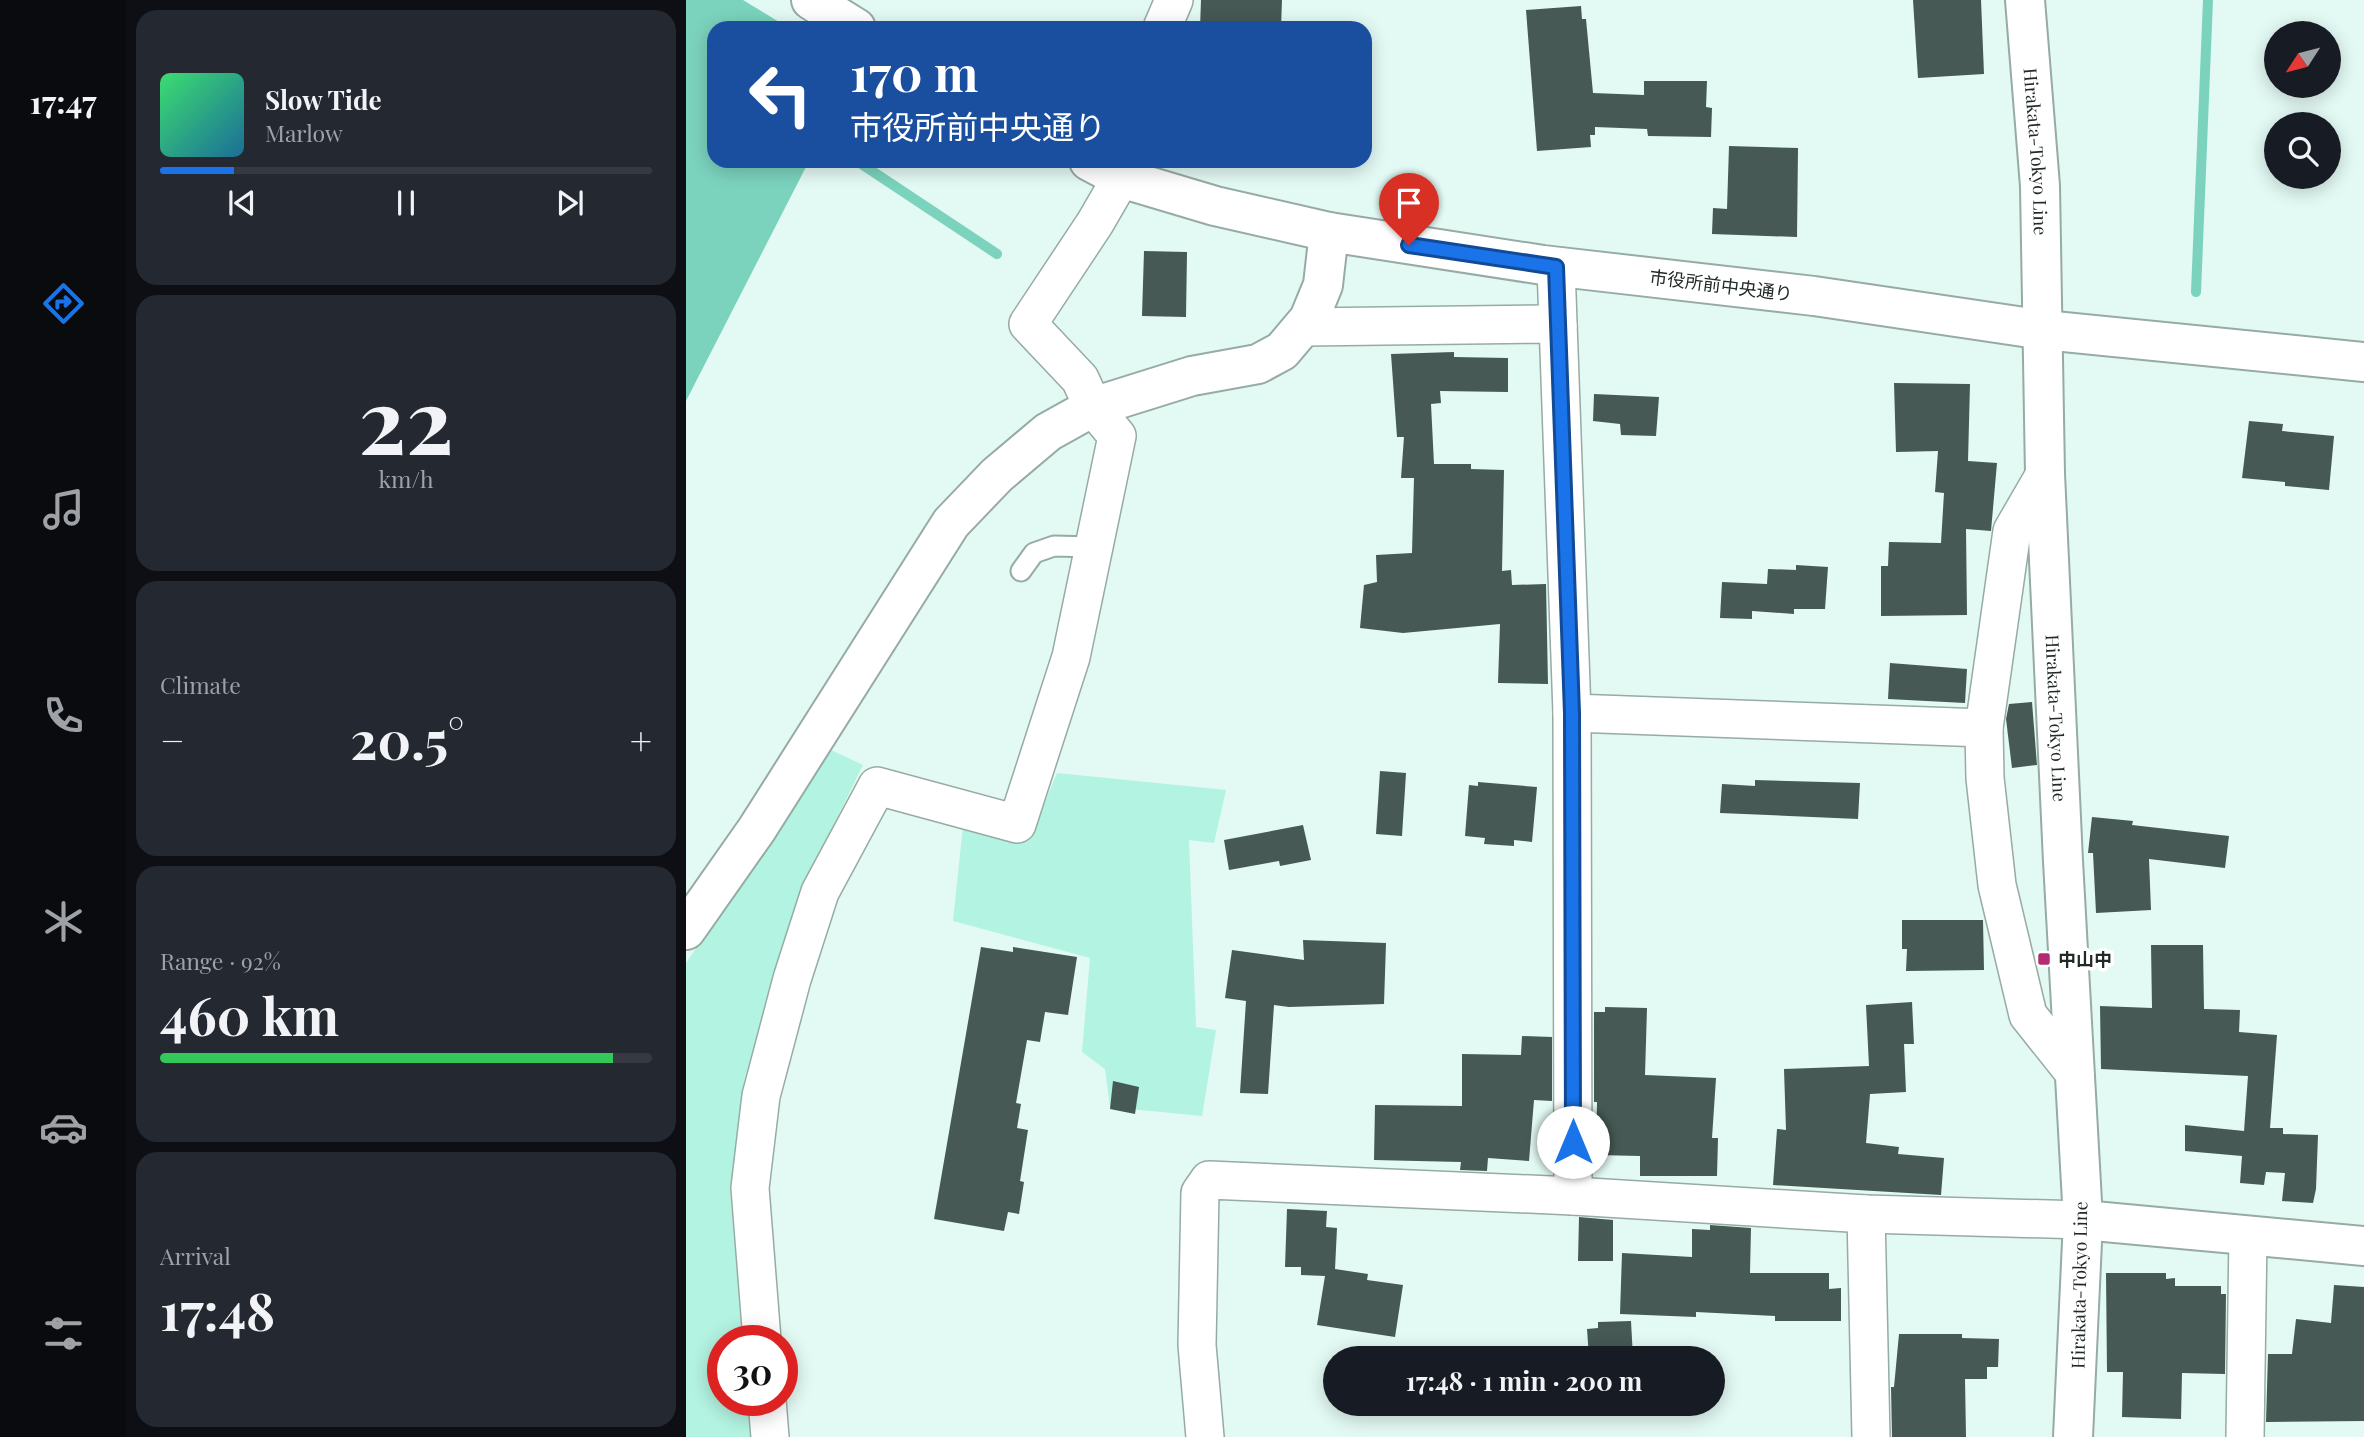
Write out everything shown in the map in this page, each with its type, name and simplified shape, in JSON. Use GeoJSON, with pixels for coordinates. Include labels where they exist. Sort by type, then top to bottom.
{"type":"FeatureCollection","features":[{"type":"Feature","properties":{"kind":"street"},"geometry":{"type":"LineString","coordinates":[[811,0],[845,21]]}},
{"type":"Feature","properties":{"kind":"street"},"geometry":{"type":"LineString","coordinates":[[1165,21],[1174,0]]}},
{"type":"Feature","properties":{"kind":"street","name":"Hirakata-Tokyo Line"},"geometry":{"type":"LineString","coordinates":[[2025,0],[2040,186],[2045,474],[2083,1220],[2073,1437]]}},
{"type":"Feature","properties":{"kind":"street"},"geometry":{"type":"LineString","coordinates":[[761,1325],[750,1188],[760,1109],[792,979],[820,892],[877,786],[1017,824],[1071,657],[1117,436],[1093,407],[1080,379],[1028,324],[1095,222],[1114,168]]}},
{"type":"Feature","properties":{"kind":"street","name":"市役所前中央通り"},"geometry":{"type":"LineString","coordinates":[[1117,168],[1215,206],[1329,232],[1556,267],[1814,296],[2044,330],[2364,362]]}},
{"type":"Feature","properties":{"kind":"street"},"geometry":{"type":"LineString","coordinates":[[686,930],[757,828],[951,523],[997,475],[1048,432],[1093,407],[1192,376],[1258,364],[1282,351],[1309,319],[1323,285],[1329,232]]}},
{"type":"Feature","properties":{"kind":"street"},"geometry":{"type":"LineString","coordinates":[[1556,267],[1572,713],[1573,1196]]}},
{"type":"Feature","properties":{"kind":"street"},"geometry":{"type":"LineString","coordinates":[[1303,327],[1558,326]]}},
{"type":"Feature","properties":{"kind":"street"},"geometry":{"type":"LineString","coordinates":[[2045,474],[2012,531],[1984,728],[1984,778],[1997,885],[2028,1015],[2075,1074]]}},
{"type":"Feature","properties":{"kind":"street"},"geometry":{"type":"LineString","coordinates":[[1572,713],[1984,728]]}},
{"type":"Feature","properties":{"kind":"street"},"geometry":{"type":"LineString","coordinates":[[1205,1437],[1196,1345],[1200,1193],[1209,1180],[1573,1196],[1866,1214],[2083,1220],[2364,1246]]}},
{"type":"Feature","properties":{"kind":"street"},"geometry":{"type":"LineString","coordinates":[[1866,1214],[1871,1437]]}},
{"type":"Feature","properties":{"kind":"street"},"geometry":{"type":"LineString","coordinates":[[2245,1437],[2248,1236]]}},
{"type":"Feature","properties":{"kind":"street"},"geometry":{"type":"LineString","coordinates":[[768,1416],[770,1437]]}},
{"type":"Feature","properties":{"kind":"lane"},"geometry":{"type":"LineString","coordinates":[[1021,571],[1034,553],[1054,545],[1094,547]]}},
{"type":"Feature","properties":{"kind":"shaded area"},"geometry":{"type":"Polygon","coordinates":[[[686,0],[890,0],[880,21],[707,21],[707,168],[805,168],[686,401],[686,0]]]}},
{"type":"Feature","properties":{"kind":"shaded area"},"geometry":{"type":"Polygon","coordinates":[[[831,750],[863,765],[806,881],[745,1077],[730,1189],[741,1325],[707,1325],[707,1416],[748,1416],[750,1437],[686,1437],[686,963],[831,750]]]}},
{"type":"Feature","properties":{"kind":"shaded area"},"geometry":{"type":"Polygon","coordinates":[[[1057,773],[1226,790],[1214,843],[1189,840],[1196,1027],[1216,1030],[1202,1116],[1110,1107],[1105,1069],[1082,1052],[1090,958],[953,921],[963,826],[1031,836],[1057,773]]]}},
{"type":"Feature","properties":{"kind":"pier"},"geometry":{"type":"Polygon","coordinates":[[[743,0],[893,0],[884,21],[778,21],[743,0]]]}},
{"type":"Feature","properties":{"kind":"building"},"geometry":{"type":"Polygon","coordinates":[[[1201,0],[1282,0],[1281,21],[1200,21],[1201,0]]]}},
{"type":"Feature","properties":{"kind":"building"},"geometry":{"type":"Polygon","coordinates":[[[1913,0],[1981,0],[1984,74],[1918,78],[1913,0]]]}},
{"type":"Feature","properties":{"kind":"building"},"geometry":{"type":"Polygon","coordinates":[[[1581,6],[1582,19],[1586,19],[1593,93],[1644,95],[1644,81],[1707,81],[1706,107],[1712,108],[1711,137],[1648,136],[1647,129],[1595,127],[1595,135],[1590,135],[1591,147],[1537,151],[1526,10],[1581,6]]]}},
{"type":"Feature","properties":{"kind":"building"},"geometry":{"type":"Polygon","coordinates":[[[1729,146],[1798,148],[1797,237],[1712,234],[1713,208],[1727,209],[1729,146]]]}},
{"type":"Feature","properties":{"kind":"building"},"geometry":{"type":"Polygon","coordinates":[[[1144,251],[1187,252],[1186,317],[1142,316],[1144,251]]]}},
{"type":"Feature","properties":{"kind":"building"},"geometry":{"type":"Polygon","coordinates":[[[1454,352],[1454,357],[1508,358],[1508,392],[1440,391],[1441,403],[1431,404],[1434,464],[1471,464],[1471,469],[1504,470],[1502,571],[1511,570],[1512,585],[1546,584],[1548,684],[1498,683],[1500,624],[1403,633],[1360,628],[1364,585],[1377,582],[1376,555],[1412,553],[1414,478],[1401,478],[1404,437],[1397,437],[1391,354],[1454,352]]]}},
{"type":"Feature","properties":{"kind":"building"},"geometry":{"type":"Polygon","coordinates":[[[1894,383],[1970,384],[1968,461],[1997,463],[1991,531],[1966,529],[1967,615],[1881,616],[1881,566],[1888,566],[1889,542],[1941,543],[1944,493],[1935,492],[1938,451],[1896,452],[1894,383]]]}},
{"type":"Feature","properties":{"kind":"building"},"geometry":{"type":"Polygon","coordinates":[[[1594,394],[1659,397],[1656,436],[1621,435],[1620,424],[1593,421],[1594,394]]]}},
{"type":"Feature","properties":{"kind":"building"},"geometry":{"type":"Polygon","coordinates":[[[2249,421],[2283,424],[2282,431],[2334,436],[2329,490],[2242,478],[2249,421]]]}},
{"type":"Feature","properties":{"kind":"building"},"geometry":{"type":"Polygon","coordinates":[[[1796,565],[1828,567],[1825,609],[1794,609],[1794,614],[1752,611],[1752,619],[1720,618],[1722,582],[1767,584],[1768,569],[1796,570],[1796,565]]]}},
{"type":"Feature","properties":{"kind":"building"},"geometry":{"type":"Polygon","coordinates":[[[1890,663],[1967,669],[1965,703],[1888,699],[1890,663]]]}},
{"type":"Feature","properties":{"kind":"building"},"geometry":{"type":"Polygon","coordinates":[[[2032,702],[2037,765],[2012,768],[2006,719],[2009,704],[2032,702]]]}},
{"type":"Feature","properties":{"kind":"building"},"geometry":{"type":"Polygon","coordinates":[[[1380,771],[1406,773],[1402,836],[1376,834],[1380,771]]]}},
{"type":"Feature","properties":{"kind":"building"},"geometry":{"type":"Polygon","coordinates":[[[1755,780],[1860,783],[1858,819],[1720,813],[1722,784],[1755,786],[1755,780]]]}},
{"type":"Feature","properties":{"kind":"building"},"geometry":{"type":"Polygon","coordinates":[[[1478,782],[1537,787],[1532,842],[1514,840],[1514,846],[1484,844],[1485,838],[1465,836],[1469,785],[1478,786],[1478,782]]]}},
{"type":"Feature","properties":{"kind":"building"},"geometry":{"type":"Polygon","coordinates":[[[2092,817],[2133,821],[2132,825],[2229,836],[2225,868],[2149,859],[2151,910],[2096,913],[2093,853],[2088,853],[2092,817]]]}},
{"type":"Feature","properties":{"kind":"building"},"geometry":{"type":"Polygon","coordinates":[[[1303,825],[1311,860],[1280,866],[1279,861],[1229,870],[1224,840],[1303,825]]]}},
{"type":"Feature","properties":{"kind":"building"},"geometry":{"type":"Polygon","coordinates":[[[1902,920],[1983,920],[1984,970],[1906,971],[1907,949],[1902,949],[1902,920]]]}},
{"type":"Feature","properties":{"kind":"building"},"geometry":{"type":"Polygon","coordinates":[[[1303,940],[1386,943],[1384,1004],[1289,1007],[1274,1005],[1268,1094],[1240,1093],[1246,1001],[1225,998],[1232,950],[1304,960],[1303,940]]]}},
{"type":"Feature","properties":{"kind":"building"},"geometry":{"type":"Polygon","coordinates":[[[2151,945],[2203,945],[2204,1009],[2240,1010],[2239,1032],[2277,1035],[2270,1128],[2283,1128],[2283,1134],[2318,1135],[2313,1203],[2282,1201],[2285,1173],[2266,1172],[2264,1185],[2240,1183],[2242,1156],[2185,1151],[2185,1125],[2244,1131],[2248,1076],[2101,1069],[2100,1006],[2152,1008],[2151,945]]]}},
{"type":"Feature","properties":{"kind":"building"},"geometry":{"type":"Polygon","coordinates":[[[981,947],[1013,952],[1013,947],[1077,957],[1068,1015],[1045,1012],[1040,1042],[1027,1040],[1016,1103],[1021,1104],[1017,1128],[1028,1130],[1020,1181],[1024,1182],[1019,1214],[1008,1212],[1004,1231],[934,1219],[981,947]]]}},
{"type":"Feature","properties":{"kind":"building"},"geometry":{"type":"Polygon","coordinates":[[[1912,1002],[1914,1044],[1904,1044],[1906,1092],[1870,1094],[1866,1143],[1899,1147],[1898,1154],[1944,1158],[1941,1195],[1773,1185],[1777,1129],[1786,1130],[1784,1069],[1869,1066],[1866,1005],[1912,1002]]]}},
{"type":"Feature","properties":{"kind":"building"},"geometry":{"type":"Polygon","coordinates":[[[1605,1007],[1647,1008],[1645,1075],[1716,1078],[1712,1138],[1718,1138],[1717,1176],[1640,1176],[1640,1156],[1596,1155],[1594,1012],[1605,1012],[1605,1007]]]}},
{"type":"Feature","properties":{"kind":"building"},"geometry":{"type":"Polygon","coordinates":[[[1522,1036],[1552,1037],[1552,1101],[1534,1100],[1529,1161],[1488,1158],[1487,1171],[1460,1170],[1461,1162],[1374,1160],[1375,1105],[1462,1106],[1462,1054],[1521,1055],[1522,1036]]]}},
{"type":"Feature","properties":{"kind":"building"},"geometry":{"type":"Polygon","coordinates":[[[1113,1081],[1139,1087],[1135,1114],[1110,1109],[1113,1081]]]}},
{"type":"Feature","properties":{"kind":"building"},"geometry":{"type":"Polygon","coordinates":[[[1287,1209],[1327,1211],[1326,1227],[1337,1228],[1335,1269],[1368,1274],[1367,1280],[1403,1285],[1395,1337],[1317,1325],[1325,1276],[1301,1275],[1301,1267],[1285,1267],[1287,1209]]]}},
{"type":"Feature","properties":{"kind":"building"},"geometry":{"type":"Polygon","coordinates":[[[1579,1217],[1613,1220],[1613,1261],[1578,1261],[1579,1217]]]}},
{"type":"Feature","properties":{"kind":"building"},"geometry":{"type":"Polygon","coordinates":[[[1710,1225],[1751,1228],[1750,1273],[1829,1273],[1829,1289],[1841,1288],[1841,1321],[1775,1321],[1775,1316],[1696,1312],[1696,1317],[1620,1314],[1622,1253],[1692,1257],[1692,1229],[1710,1230],[1710,1225]]]}},
{"type":"Feature","properties":{"kind":"building"},"geometry":{"type":"Polygon","coordinates":[[[2106,1273],[2166,1273],[2166,1279],[2175,1278],[2175,1286],[2221,1286],[2221,1294],[2226,1294],[2225,1374],[2182,1373],[2181,1419],[2122,1417],[2123,1372],[2107,1372],[2106,1273]]]}},
{"type":"Feature","properties":{"kind":"building"},"geometry":{"type":"Polygon","coordinates":[[[2334,1285],[2364,1287],[2364,1421],[2266,1422],[2268,1354],[2292,1354],[2296,1319],[2331,1323],[2334,1285]]]}},
{"type":"Feature","properties":{"kind":"building"},"geometry":{"type":"Polygon","coordinates":[[[1631,1321],[1632,1346],[1588,1346],[1587,1329],[1598,1328],[1598,1322],[1631,1321]]]}},
{"type":"Feature","properties":{"kind":"building"},"geometry":{"type":"Polygon","coordinates":[[[1899,1334],[1962,1334],[1962,1338],[1999,1339],[1998,1367],[1987,1367],[1987,1379],[1965,1379],[1966,1437],[1892,1437],[1891,1387],[1894,1387],[1899,1334]]]}},
{"type":"Feature","properties":{"kind":"waterway"},"geometry":{"type":"LineString","coordinates":[[2196,292],[2208,0]]}},
{"type":"Feature","properties":{"kind":"waterway"},"geometry":{"type":"LineString","coordinates":[[868,168],[997,254]]}},
{"type":"Feature","properties":{"kind":"place","name":"中山中"},"geometry":{"type":"Point","coordinates":[2044,959]}},
{"type":"Feature","properties":{"kind":"route"},"geometry":{"type":"LineString","coordinates":[[1409,245],[1556,267],[1572,713],[1573,1142]]}}]}
